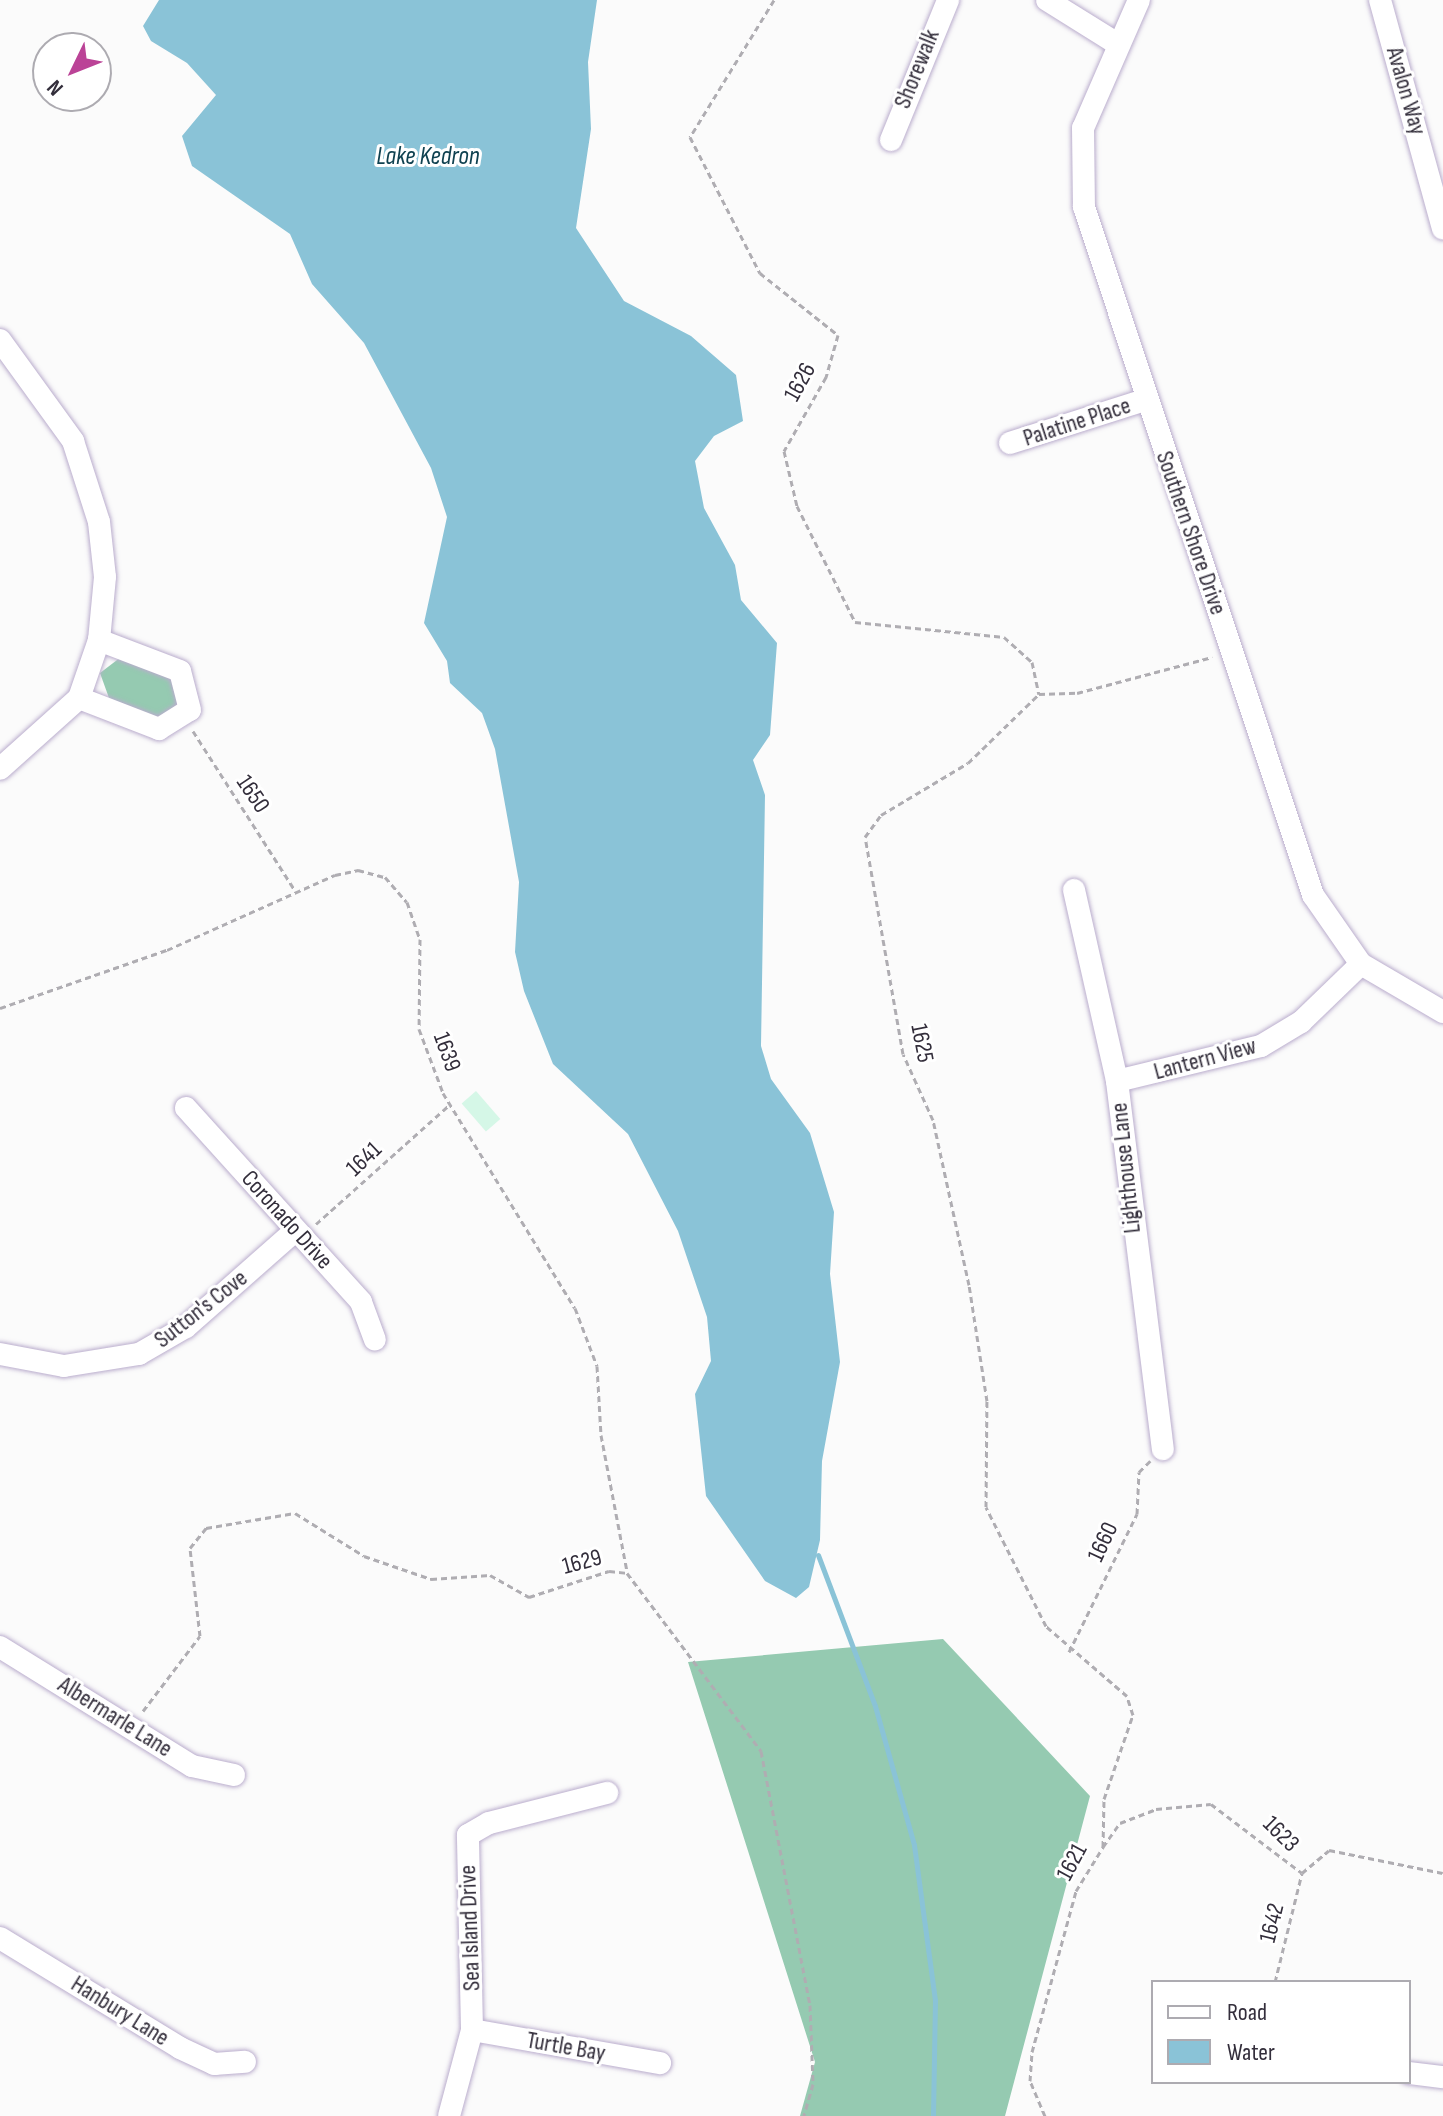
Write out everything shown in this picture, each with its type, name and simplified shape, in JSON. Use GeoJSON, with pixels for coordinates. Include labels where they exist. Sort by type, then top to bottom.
{"type":"FeatureCollection","features":[{"type":"Feature","properties":{"kind":"street","name":"Shorewalk"},"geometry":{"type":"LineString","coordinates":[[891,140],[948,0]]}},
{"type":"Feature","properties":{"kind":"street"},"geometry":{"type":"LineString","coordinates":[[1047,0],[1116,43]]}},
{"type":"Feature","properties":{"kind":"street","name":"Southern Shore Drive"},"geometry":{"type":"LineString","coordinates":[[1139,0],[1116,43],[1083,128],[1081,183],[1145,400],[1313,895],[1361,964],[1443,1012]]}},
{"type":"Feature","properties":{"kind":"street","name":"Avalon Way"},"geometry":{"type":"LineString","coordinates":[[1380,0],[1443,228]]}},
{"type":"Feature","properties":{"kind":"street"},"geometry":{"type":"LineString","coordinates":[[0,340],[56,412],[88,479],[105,577],[99,640],[79,698],[0,769]]}},
{"type":"Feature","properties":{"kind":"street","name":"Palatine Place"},"geometry":{"type":"LineString","coordinates":[[1010,443],[1145,400]]}},
{"type":"Feature","properties":{"kind":"street"},"geometry":{"type":"LineString","coordinates":[[79,698],[159,729],[185,717],[190,692],[180,671],[99,640]]}},
{"type":"Feature","properties":{"kind":"street","name":"Lighthouse Lane"},"geometry":{"type":"LineString","coordinates":[[1074,890],[1117,1081],[1163,1449]]}},
{"type":"Feature","properties":{"kind":"street","name":"Lantern View"},"geometry":{"type":"LineString","coordinates":[[1117,1081],[1261,1046],[1301,1022],[1361,964]]}},
{"type":"Feature","properties":{"kind":"street","name":"Coronado Drive"},"geometry":{"type":"LineString","coordinates":[[186,1108],[361,1302],[375,1340]]}},
{"type":"Feature","properties":{"kind":"street","name":"Sutton's Cove"},"geometry":{"type":"LineString","coordinates":[[0,1354],[64,1366],[139,1354],[186,1327],[298,1234]]}},
{"type":"Feature","properties":{"kind":"street","name":"Albermarle Lane"},"geometry":{"type":"LineString","coordinates":[[0,1647],[192,1766],[234,1775]]}},
{"type":"Feature","properties":{"kind":"street","name":"Sea Island Drive"},"geometry":{"type":"LineString","coordinates":[[449,2116],[472,2030],[468,1835],[607,1793]]}},
{"type":"Feature","properties":{"kind":"street","name":"Hanbury Lane"},"geometry":{"type":"LineString","coordinates":[[0,1938],[180,2048],[214,2064],[245,2062]]}},
{"type":"Feature","properties":{"kind":"street","name":"Turtle Bay"},"geometry":{"type":"LineString","coordinates":[[472,2030],[660,2063]]}},
{"type":"Feature","properties":{"kind":"street"},"geometry":{"type":"LineString","coordinates":[[1411,2073],[1443,2077]]}},
{"type":"Feature","properties":{"kind":"path","name":"1626"},"geometry":{"type":"LineString","coordinates":[[774,0],[690,137],[760,273],[838,335],[826,377],[784,451],[797,506],[855,622],[1004,637],[1032,662],[1039,694]]}},
{"type":"Feature","properties":{"kind":"path"},"geometry":{"type":"LineString","coordinates":[[1039,694],[1077,693],[1231,650]]}},
{"type":"Feature","properties":{"kind":"path","name":"1625"},"geometry":{"type":"LineString","coordinates":[[1039,694],[968,763],[881,815],[865,837],[903,1054],[933,1120],[969,1285],[987,1401],[986,1507],[1046,1626],[1069,1652]]}},
{"type":"Feature","properties":{"kind":"path","name":"1650"},"geometry":{"type":"LineString","coordinates":[[185,717],[294,889]]}},
{"type":"Feature","properties":{"kind":"path","name":"1639"},"geometry":{"type":"LineString","coordinates":[[0,1008],[167,950],[294,889],[358,870],[385,877],[407,902],[420,939],[419,1029],[449,1105],[586,1337],[597,1366],[601,1435],[627,1573]]}},
{"type":"Feature","properties":{"kind":"path","name":"1641"},"geometry":{"type":"LineString","coordinates":[[298,1234],[449,1105]]}},
{"type":"Feature","properties":{"kind":"path","name":"1660"},"geometry":{"type":"LineString","coordinates":[[1069,1652],[1137,1514],[1139,1472],[1163,1449]]}},
{"type":"Feature","properties":{"kind":"path","name":"1629"},"geometry":{"type":"LineString","coordinates":[[132,1728],[200,1636],[190,1548],[206,1528],[295,1513],[364,1556],[431,1579],[490,1575],[529,1597],[609,1571],[627,1573],[761,1751],[810,2005],[813,2084],[804,2116]]}},
{"type":"Feature","properties":{"kind":"path","name":"1621"},"geometry":{"type":"LineString","coordinates":[[1045,2116],[1030,2081],[1032,2052],[1076,1891],[1103,1847],[1104,1799],[1133,1715],[1127,1696],[1069,1652]]}},
{"type":"Feature","properties":{"kind":"path","name":"1623"},"geometry":{"type":"LineString","coordinates":[[1103,1847],[1120,1823],[1156,1809],[1211,1804],[1302,1873],[1329,1850],[1443,1873]]}},
{"type":"Feature","properties":{"kind":"path","name":"1642"},"geometry":{"type":"LineString","coordinates":[[1275,1980],[1302,1873]]}},
{"type":"Feature","properties":{"kind":"green space"},"geometry":{"type":"Polygon","coordinates":[[[121,657],[173,679],[180,707],[162,720],[109,698],[100,673],[121,657]]]}},
{"type":"Feature","properties":{"kind":"green space"},"geometry":{"type":"Polygon","coordinates":[[[476,1091],[500,1119],[486,1131],[462,1103],[476,1091]]]}},
{"type":"Feature","properties":{"kind":"green space"},"geometry":{"type":"Polygon","coordinates":[[[943,1639],[1090,1796],[1005,2116],[800,2116],[815,2062],[688,1662],[943,1639]]]}},
{"type":"Feature","properties":{"kind":"water","name":"Lake Kedron"},"geometry":{"type":"Polygon","coordinates":[[[159,0],[597,0],[588,62],[591,129],[576,228],[624,301],[691,336],[736,375],[743,421],[714,436],[695,461],[704,508],[735,565],[741,600],[777,643],[770,735],[753,760],[765,795],[761,1046],[771,1079],[810,1133],[834,1212],[830,1274],[840,1362],[822,1461],[820,1540],[809,1587],[796,1598],[765,1581],[706,1496],[695,1394],[711,1361],[707,1317],[678,1231],[628,1134],[553,1064],[524,991],[515,952],[519,882],[495,749],[482,713],[450,683],[447,661],[424,623],[447,517],[431,468],[364,343],[312,284],[290,234],[192,166],[182,136],[216,95],[187,63],[151,41],[143,26],[159,0]]]}},
{"type":"Feature","properties":{"kind":"waterway"},"geometry":{"type":"LineString","coordinates":[[818,1555],[875,1706],[914,1845],[935,2000],[933,2116]]}}]}
